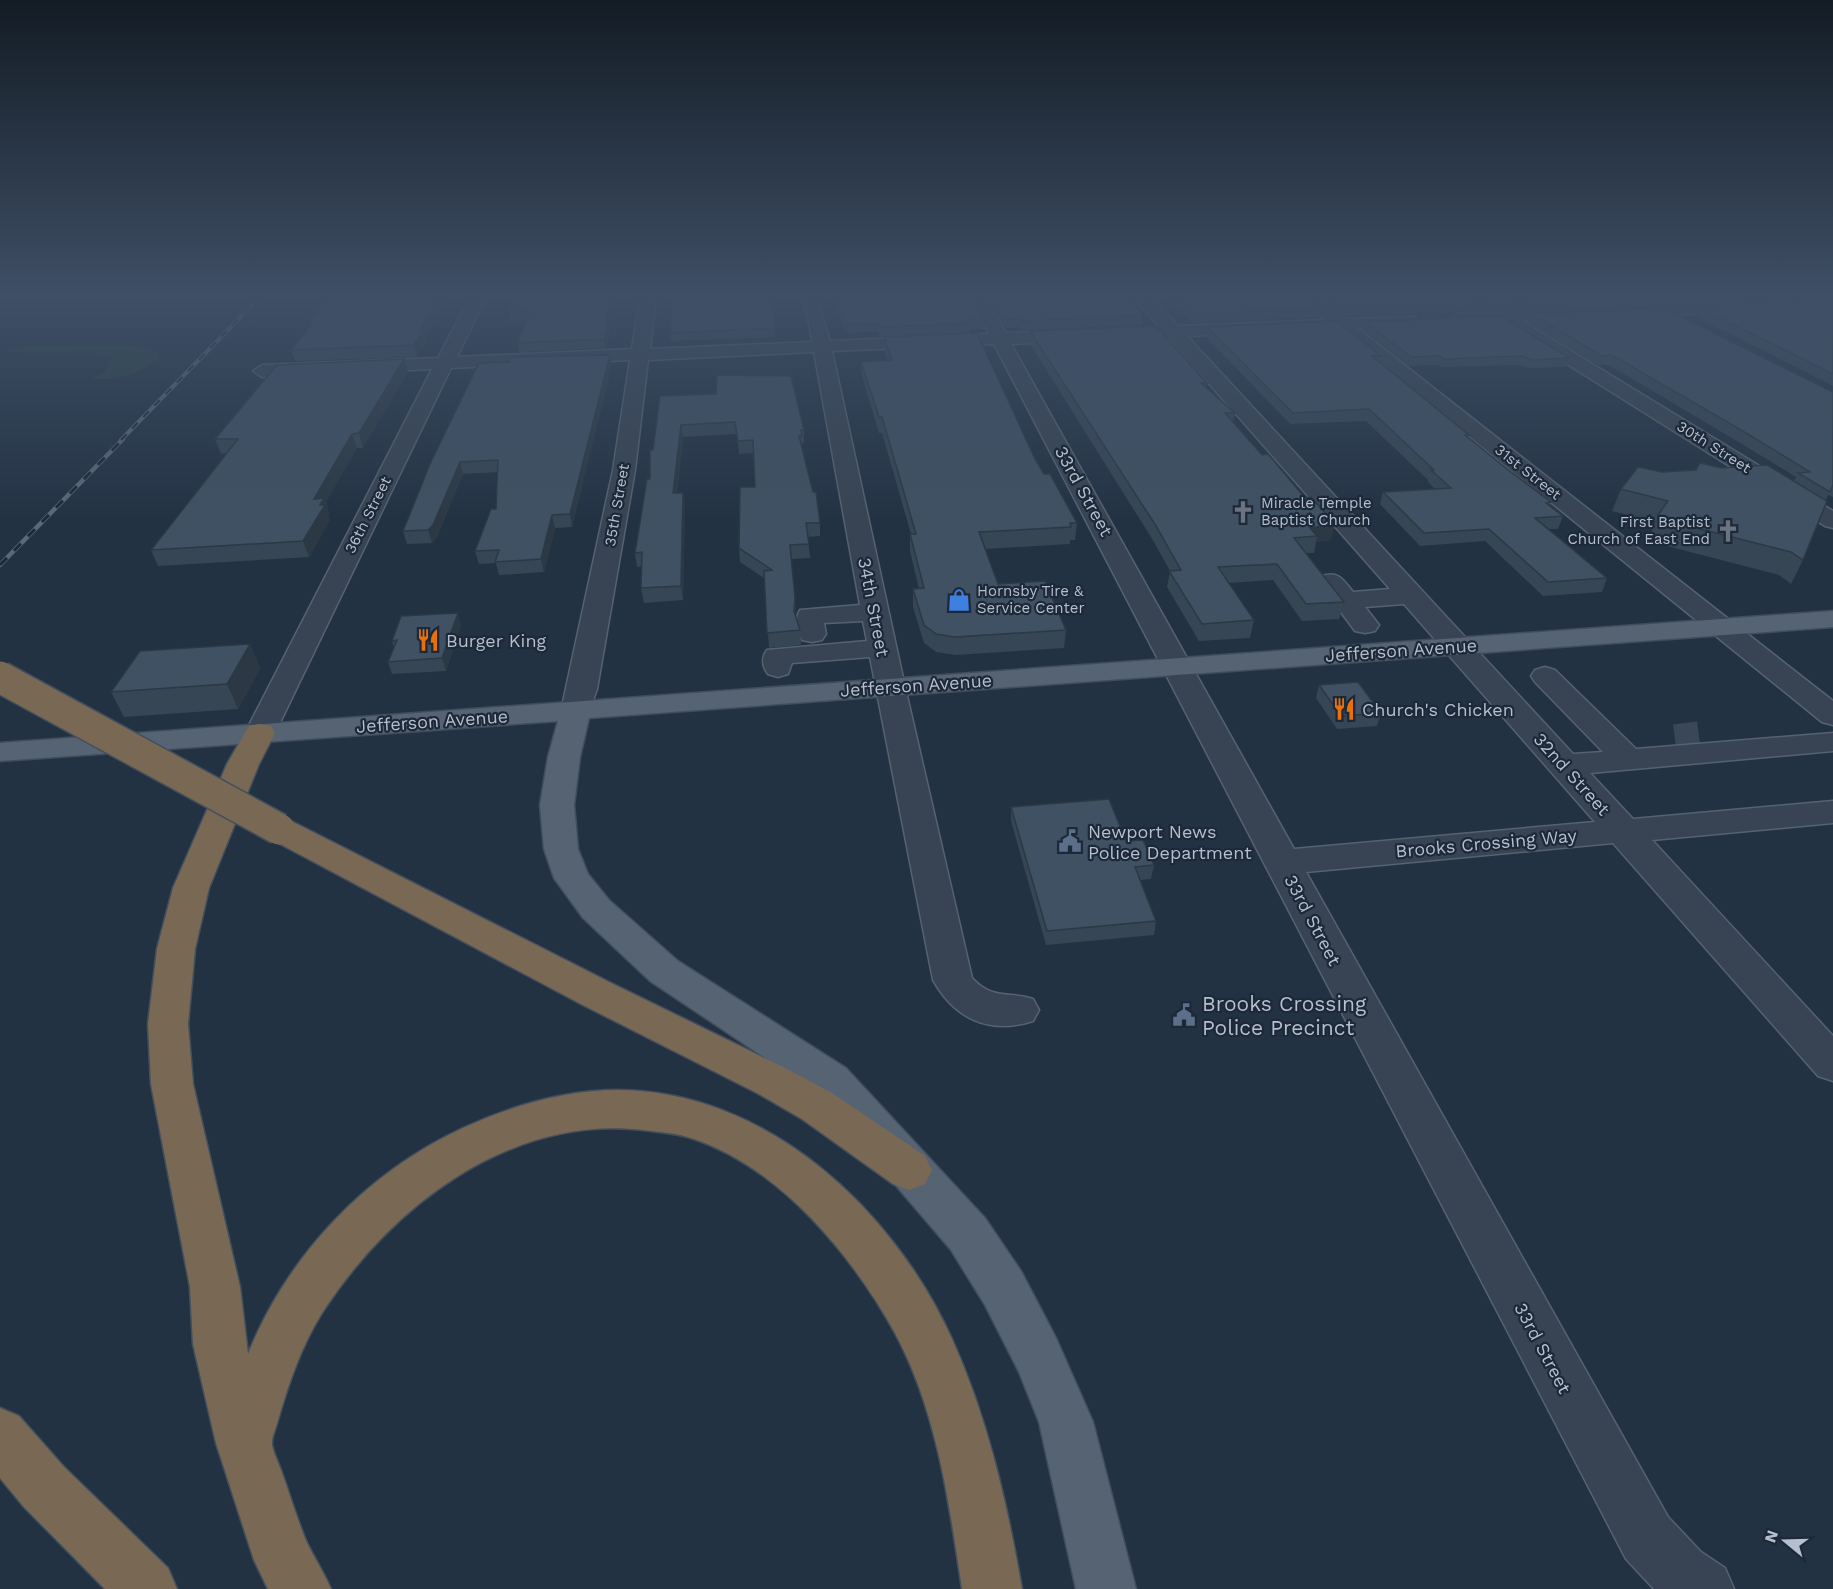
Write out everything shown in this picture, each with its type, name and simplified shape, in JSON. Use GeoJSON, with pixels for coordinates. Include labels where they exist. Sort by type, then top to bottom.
{"type":"FeatureCollection","features":[{"type":"Feature","properties":{"kind":"highway"},"geometry":{"type":"LineString","coordinates":[[0,677],[279,829],[595,993],[774,1082],[818,1106],[909,1170]]}},
{"type":"Feature","properties":{"kind":"highway"},"geometry":{"type":"LineString","coordinates":[[260,733],[243,764],[191,888],[176,949],[168,1024],[172,1083],[215,1287],[219,1344],[244,1443],[284,1560],[301,1589]]}},
{"type":"Feature","properties":{"kind":"highway"},"geometry":{"type":"LineString","coordinates":[[244,1443],[270,1362],[290,1319],[330,1262],[366,1219],[406,1183],[462,1150],[519,1124],[550,1116],[606,1108],[648,1110],[680,1115],[712,1126],[745,1142],[780,1164],[817,1194],[855,1234],[891,1279],[927,1340],[954,1406],[975,1486],[992,1589]]}},
{"type":"Feature","properties":{"kind":"highway"},"geometry":{"type":"LineString","coordinates":[[0,1435],[44,1487],[147,1589]]}},
{"type":"Feature","properties":{"kind":"main road","name":"Jefferson Avenue"},"geometry":{"type":"LineString","coordinates":[[0,752],[576,711],[778,682],[890,687],[1833,619]]}},
{"type":"Feature","properties":{"kind":"main road"},"geometry":{"type":"LineString","coordinates":[[576,711],[564,757],[557,805],[561,849],[572,878],[596,909],[664,971],[831,1080],[909,1170],[937,1196],[968,1234],[1003,1288],[1038,1356],[1066,1422],[1106,1589]]}},
{"type":"Feature","properties":{"kind":"street","name":"36th Street"},"geometry":{"type":"LineString","coordinates":[[260,733],[441,371]]}},
{"type":"Feature","properties":{"kind":"street","name":"35th Street"},"geometry":{"type":"LineString","coordinates":[[576,711],[624,470],[638,371]]}},
{"type":"Feature","properties":{"kind":"street","name":"34th Street"},"geometry":{"type":"LineString","coordinates":[[827,371],[890,687],[953,980],[960,993],[983,1008],[1002,1011],[1019,1010]]}},
{"type":"Feature","properties":{"kind":"street","name":"33rd Street"},"geometry":{"type":"LineString","coordinates":[[1018,371],[1181,666],[1282,862],[1647,1538],[1680,1573],[1704,1589]]}},
{"type":"Feature","properties":{"kind":"street","name":"32nd Street"},"geometry":{"type":"LineString","coordinates":[[1209,371],[1833,1064]]}},
{"type":"Feature","properties":{"kind":"street","name":"31st Street"},"geometry":{"type":"LineString","coordinates":[[1400,371],[1833,716]]}},
{"type":"Feature","properties":{"kind":"street","name":"30th Street"},"geometry":{"type":"LineString","coordinates":[[1593,371],[1833,521]]}},
{"type":"Feature","properties":{"kind":"street"},"geometry":{"type":"LineString","coordinates":[[1365,625],[1338,591],[1412,596]]}},
{"type":"Feature","properties":{"kind":"street"},"geometry":{"type":"LineString","coordinates":[[778,682],[815,664],[820,646],[835,615],[875,612]]}},
{"type":"Feature","properties":{"kind":"street"},"geometry":{"type":"LineString","coordinates":[[820,646],[882,648]]}},
{"type":"Feature","properties":{"kind":"street"},"geometry":{"type":"LineString","coordinates":[[1545,676],[1628,759]]}},
{"type":"Feature","properties":{"kind":"street"},"geometry":{"type":"LineString","coordinates":[[1564,765],[1628,759],[1680,744],[1748,749],[1833,742]]}},
{"type":"Feature","properties":{"kind":"street","name":"Brooks Crossing Way"},"geometry":{"type":"LineString","coordinates":[[1282,862],[1833,812]]}},
{"type":"Feature","properties":{"kind":"green space"},"geometry":{"type":"Polygon","coordinates":[[[138,371],[120,378],[91,379],[104,372],[138,371]]]}},
{"type":"Feature","properties":{"kind":"building"},"geometry":{"type":"Polygon","coordinates":[[[272,371],[397,371],[359,433],[352,434],[314,499],[324,498],[320,505],[325,505],[303,541],[151,550],[238,439],[215,439],[272,371]]]}},
{"type":"Feature","properties":{"kind":"building"},"geometry":{"type":"Polygon","coordinates":[[[475,371],[606,371],[570,514],[552,515],[541,559],[495,562],[499,550],[475,551],[491,509],[496,509],[498,460],[460,462],[433,525],[428,530],[403,531],[430,464],[475,371]]]}},
{"type":"Feature","properties":{"kind":"building"},"geometry":{"type":"Polygon","coordinates":[[[864,371],[995,371],[1035,459],[1044,474],[1050,474],[1077,523],[1070,523],[1071,527],[979,532],[998,584],[1045,581],[1066,630],[955,637],[936,634],[924,625],[913,589],[924,588],[910,534],[916,534],[882,417],[879,417],[864,371]]]}},
{"type":"Feature","properties":{"kind":"building"},"geometry":{"type":"Polygon","coordinates":[[[1056,371],[1196,371],[1207,383],[1201,383],[1235,413],[1225,413],[1262,455],[1268,454],[1305,498],[1311,497],[1335,524],[1310,528],[1317,536],[1294,538],[1344,602],[1306,604],[1277,564],[1218,567],[1254,620],[1202,624],[1169,571],[1181,570],[1156,526],[1056,371]]]}},
{"type":"Feature","properties":{"kind":"building"},"geometry":{"type":"Polygon","coordinates":[[[1251,371],[1391,371],[1469,435],[1465,435],[1551,502],[1546,503],[1563,516],[1535,518],[1607,578],[1548,582],[1489,529],[1424,533],[1383,492],[1451,488],[1369,409],[1293,413],[1251,371]]]}},
{"type":"Feature","properties":{"kind":"building"},"geometry":{"type":"Polygon","coordinates":[[[1640,371],[1791,371],[1833,392],[1833,485],[1830,492],[1798,473],[1810,472],[1640,371]]]}},
{"type":"Feature","properties":{"kind":"building"},"geometry":{"type":"Polygon","coordinates":[[[717,375],[791,376],[804,430],[801,430],[802,436],[799,436],[813,492],[816,492],[820,523],[806,523],[809,544],[790,545],[794,611],[800,630],[767,633],[764,571],[772,570],[739,548],[740,487],[755,487],[753,440],[738,441],[735,422],[681,425],[673,493],[683,493],[681,586],[641,588],[642,552],[635,553],[647,479],[650,479],[650,450],[653,450],[660,396],[716,394],[717,375]]]}},
{"type":"Feature","properties":{"kind":"building"},"geometry":{"type":"Polygon","coordinates":[[[1700,463],[1722,468],[1767,465],[1827,501],[1803,560],[1791,552],[1677,523],[1678,520],[1658,515],[1668,501],[1621,489],[1638,467],[1662,472],[1696,470],[1700,463]]]}},
{"type":"Feature","properties":{"kind":"building","name":"Burger King"},"geometry":{"type":"Polygon","coordinates":[[[458,613],[442,658],[388,662],[397,640],[392,641],[401,616],[458,613]]]}},
{"type":"Feature","properties":{"kind":"building"},"geometry":{"type":"Polygon","coordinates":[[[250,644],[227,684],[111,692],[140,651],[250,644]]]}},
{"type":"Feature","properties":{"kind":"building"},"geometry":{"type":"Polygon","coordinates":[[[1358,682],[1381,713],[1341,716],[1319,685],[1358,682]]]}},
{"type":"Feature","properties":{"kind":"building"},"geometry":{"type":"Polygon","coordinates":[[[1109,799],[1126,841],[1143,840],[1154,865],[1135,867],[1156,921],[1047,931],[1011,807],[1109,799]]]}},
{"type":"Feature","properties":{"kind":"tunnel"},"geometry":{"type":"LineString","coordinates":[[1675,740],[1699,737]]}},
{"type":"Feature","properties":{"kind":"railway"},"geometry":{"type":"LineString","coordinates":[[121,440],[188,371]]}},
{"type":"Feature","properties":{"kind":"railway"},"geometry":{"type":"LineString","coordinates":[[0,565],[123,439]]}},
{"type":"Feature","properties":{"kind":"place","name":"Miracle Temple Baptist Church"},"geometry":{"type":"Point","coordinates":[1243,512]}},
{"type":"Feature","properties":{"kind":"place","name":"First Baptist Church of East End"},"geometry":{"type":"Point","coordinates":[1728,531]}},
{"type":"Feature","properties":{"kind":"place","name":"Hornsby Tire & Service Center"},"geometry":{"type":"Point","coordinates":[959,600]}},
{"type":"Feature","properties":{"kind":"place","name":"Burger King"},"geometry":{"type":"Point","coordinates":[428,640]}},
{"type":"Feature","properties":{"kind":"place","name":"Church's Chicken"},"geometry":{"type":"Point","coordinates":[1344,709]}},
{"type":"Feature","properties":{"kind":"place","name":"Newport News Police Department"},"geometry":{"type":"Point","coordinates":[1070,841]}},
{"type":"Feature","properties":{"kind":"place","name":"Brooks Crossing Police Precinct"},"geometry":{"type":"Point","coordinates":[1184,1015]}}]}
